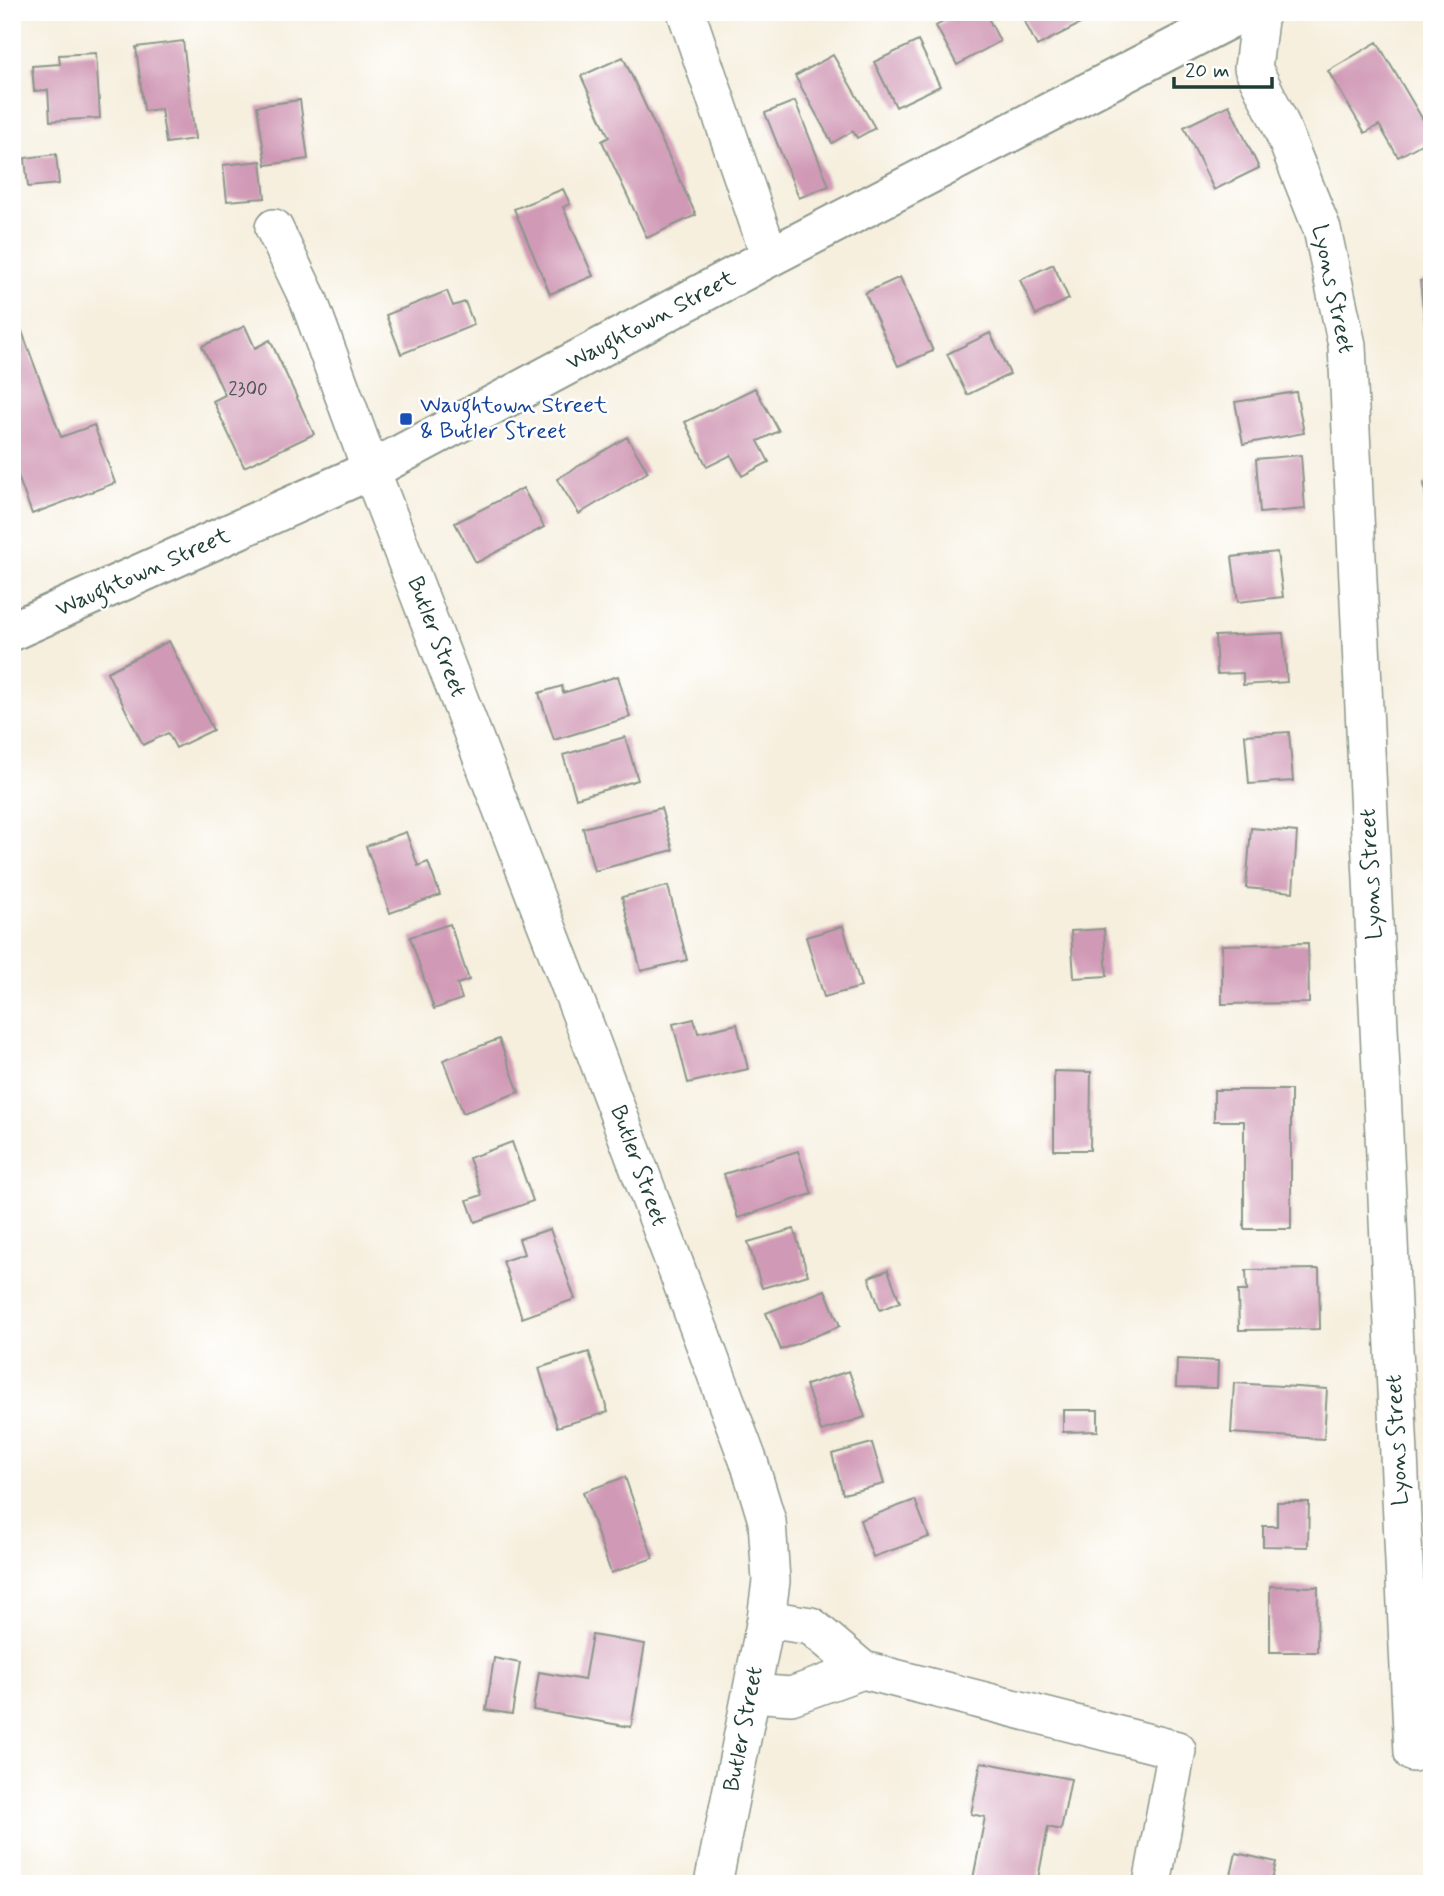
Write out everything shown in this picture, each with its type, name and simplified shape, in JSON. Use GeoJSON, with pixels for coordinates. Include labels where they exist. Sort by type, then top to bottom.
{"type":"FeatureCollection","features":[{"type":"Feature","properties":{"kind":"main road","name":"Waughtown Street"},"geometry":{"type":"LineString","coordinates":[[12,631],[371,470],[771,257],[1243,12]]}},
{"type":"Feature","properties":{"kind":"street"},"geometry":{"type":"LineString","coordinates":[[686,12],[771,257]]}},
{"type":"Feature","properties":{"kind":"street","name":"Lyons Street"},"geometry":{"type":"LineString","coordinates":[[1260,12],[1253,68],[1279,121],[1322,229],[1347,345],[1413,1753]]}},
{"type":"Feature","properties":{"kind":"street","name":"Butler Street"},"geometry":{"type":"LineString","coordinates":[[274,228],[309,302],[371,470],[589,1032],[750,1465],[767,1521],[771,1581],[752,1693],[713,1884]]}},
{"type":"Feature","properties":{"kind":"street"},"geometry":{"type":"LineString","coordinates":[[765,1619],[811,1626],[863,1670],[1177,1750],[1152,1884]]}},
{"type":"Feature","properties":{"kind":"street"},"geometry":{"type":"LineString","coordinates":[[752,1693],[791,1696],[863,1670]]}},
{"type":"Feature","properties":{"kind":"building"},"geometry":{"type":"Polygon","coordinates":[[[961,12],[985,12],[1000,41],[957,65],[936,26],[961,12]]]}},
{"type":"Feature","properties":{"kind":"building"},"geometry":{"type":"Polygon","coordinates":[[[1020,12],[1074,12],[1080,24],[1037,46],[1020,12]]]}},
{"type":"Feature","properties":{"kind":"building"},"geometry":{"type":"Polygon","coordinates":[[[183,41],[195,139],[166,143],[161,109],[144,111],[136,47],[183,41]]]}},
{"type":"Feature","properties":{"kind":"building"},"geometry":{"type":"Polygon","coordinates":[[[918,41],[940,86],[896,107],[874,62],[918,41]]]}},
{"type":"Feature","properties":{"kind":"building"},"geometry":{"type":"Polygon","coordinates":[[[1377,42],[1432,135],[1432,138],[1398,157],[1379,125],[1365,133],[1328,71],[1377,42]]]}},
{"type":"Feature","properties":{"kind":"building"},"geometry":{"type":"Polygon","coordinates":[[[96,53],[100,118],[50,121],[48,90],[34,91],[32,66],[60,64],[59,55],[96,53]]]}},
{"type":"Feature","properties":{"kind":"building"},"geometry":{"type":"Polygon","coordinates":[[[833,55],[875,128],[857,138],[853,131],[832,143],[795,76],[833,55]]]}},
{"type":"Feature","properties":{"kind":"building"},"geometry":{"type":"Polygon","coordinates":[[[623,57],[696,215],[647,238],[602,141],[609,137],[581,76],[623,57]]]}},
{"type":"Feature","properties":{"kind":"building"},"geometry":{"type":"Polygon","coordinates":[[[300,100],[308,159],[266,165],[257,106],[300,100]]]}},
{"type":"Feature","properties":{"kind":"building"},"geometry":{"type":"Polygon","coordinates":[[[795,101],[829,186],[799,198],[765,113],[795,101]]]}},
{"type":"Feature","properties":{"kind":"building"},"geometry":{"type":"Polygon","coordinates":[[[1229,105],[1259,168],[1214,190],[1184,127],[1229,105]]]}},
{"type":"Feature","properties":{"kind":"building"},"geometry":{"type":"Polygon","coordinates":[[[56,154],[59,184],[28,187],[25,158],[56,154]]]}},
{"type":"Feature","properties":{"kind":"building"},"geometry":{"type":"Polygon","coordinates":[[[261,161],[265,198],[227,201],[223,165],[261,161]]]}},
{"type":"Feature","properties":{"kind":"building"},"geometry":{"type":"Polygon","coordinates":[[[563,189],[570,204],[563,207],[593,276],[550,294],[514,209],[563,189]]]}},
{"type":"Feature","properties":{"kind":"building"},"geometry":{"type":"Polygon","coordinates":[[[1053,264],[1069,299],[1036,315],[1020,280],[1053,264]]]}},
{"type":"Feature","properties":{"kind":"building"},"geometry":{"type":"Polygon","coordinates":[[[900,277],[933,351],[898,366],[865,293],[900,277]]]}},
{"type":"Feature","properties":{"kind":"building"},"geometry":{"type":"Polygon","coordinates":[[[1432,280],[1432,332],[1426,333],[1420,281],[1432,280]]]}},
{"type":"Feature","properties":{"kind":"building"},"geometry":{"type":"Polygon","coordinates":[[[447,291],[453,306],[465,302],[474,325],[401,354],[386,315],[447,291]]]}},
{"type":"Feature","properties":{"kind":"building"},"geometry":{"type":"Polygon","coordinates":[[[13,307],[61,437],[94,425],[115,483],[32,514],[12,460],[13,307]]]}},
{"type":"Feature","properties":{"kind":"building"},"geometry":{"type":"Polygon","coordinates":[[[245,326],[255,348],[270,340],[314,434],[244,467],[213,401],[225,395],[202,346],[245,326]]]}},
{"type":"Feature","properties":{"kind":"building"},"geometry":{"type":"Polygon","coordinates":[[[990,333],[1010,374],[967,395],[947,354],[990,333]]]}},
{"type":"Feature","properties":{"kind":"building"},"geometry":{"type":"Polygon","coordinates":[[[755,388],[779,431],[758,441],[769,462],[742,476],[731,455],[707,467],[685,422],[755,388]]]}},
{"type":"Feature","properties":{"kind":"building"},"geometry":{"type":"Polygon","coordinates":[[[1296,392],[1304,433],[1243,444],[1235,402],[1296,392]]]}},
{"type":"Feature","properties":{"kind":"building"},"geometry":{"type":"Polygon","coordinates":[[[627,437],[648,472],[579,514],[557,479],[627,437]]]}},
{"type":"Feature","properties":{"kind":"building"},"geometry":{"type":"Polygon","coordinates":[[[1301,455],[1305,509],[1260,513],[1256,459],[1301,455]]]}},
{"type":"Feature","properties":{"kind":"building"},"geometry":{"type":"Polygon","coordinates":[[[1432,482],[1432,527],[1430,527],[1424,483],[1432,482]]]}},
{"type":"Feature","properties":{"kind":"building"},"geometry":{"type":"Polygon","coordinates":[[[523,488],[544,527],[476,563],[455,523],[523,488]]]}},
{"type":"Feature","properties":{"kind":"building"},"geometry":{"type":"Polygon","coordinates":[[[1277,552],[1283,597],[1238,602],[1232,557],[1277,552]]]}},
{"type":"Feature","properties":{"kind":"building"},"geometry":{"type":"Polygon","coordinates":[[[1283,633],[1287,682],[1243,685],[1243,673],[1217,674],[1215,636],[1283,633]]]}},
{"type":"Feature","properties":{"kind":"building"},"geometry":{"type":"Polygon","coordinates":[[[169,641],[213,730],[176,748],[168,733],[143,745],[107,672],[169,641]]]}},
{"type":"Feature","properties":{"kind":"building"},"geometry":{"type":"Polygon","coordinates":[[[618,676],[630,717],[554,740],[539,693],[562,686],[563,693],[618,676]]]}},
{"type":"Feature","properties":{"kind":"building"},"geometry":{"type":"Polygon","coordinates":[[[1289,732],[1293,781],[1249,784],[1245,735],[1289,732]]]}},
{"type":"Feature","properties":{"kind":"building"},"geometry":{"type":"Polygon","coordinates":[[[625,737],[638,780],[576,798],[563,755],[625,737]]]}},
{"type":"Feature","properties":{"kind":"building"},"geometry":{"type":"Polygon","coordinates":[[[661,808],[673,850],[594,871],[583,828],[661,808]]]}},
{"type":"Feature","properties":{"kind":"building"},"geometry":{"type":"Polygon","coordinates":[[[1251,828],[1297,832],[1293,892],[1246,888],[1251,828]]]}},
{"type":"Feature","properties":{"kind":"building"},"geometry":{"type":"Polygon","coordinates":[[[406,832],[418,866],[428,862],[440,895],[390,913],[366,846],[406,832]]]}},
{"type":"Feature","properties":{"kind":"building"},"geometry":{"type":"Polygon","coordinates":[[[668,886],[687,960],[641,971],[622,897],[668,886]]]}},
{"type":"Feature","properties":{"kind":"building"},"geometry":{"type":"Polygon","coordinates":[[[450,924],[469,980],[457,984],[462,999],[434,1009],[410,937],[450,924]]]}},
{"type":"Feature","properties":{"kind":"building"},"geometry":{"type":"Polygon","coordinates":[[[843,926],[861,987],[824,997],[806,937],[843,926]]]}},
{"type":"Feature","properties":{"kind":"building"},"geometry":{"type":"Polygon","coordinates":[[[1104,929],[1107,976],[1074,978],[1071,931],[1104,929]]]}},
{"type":"Feature","properties":{"kind":"building"},"geometry":{"type":"Polygon","coordinates":[[[1308,943],[1309,1003],[1222,1004],[1222,945],[1308,943]]]}},
{"type":"Feature","properties":{"kind":"building"},"geometry":{"type":"Polygon","coordinates":[[[694,1019],[698,1033],[737,1024],[748,1069],[688,1083],[673,1024],[694,1019]]]}},
{"type":"Feature","properties":{"kind":"building"},"geometry":{"type":"Polygon","coordinates":[[[499,1039],[519,1092],[463,1113],[443,1060],[499,1039]]]}},
{"type":"Feature","properties":{"kind":"building"},"geometry":{"type":"Polygon","coordinates":[[[1054,1071],[1091,1072],[1090,1150],[1054,1150],[1054,1071]]]}},
{"type":"Feature","properties":{"kind":"building"},"geometry":{"type":"Polygon","coordinates":[[[1214,1090],[1291,1090],[1291,1229],[1244,1229],[1244,1121],[1214,1121],[1214,1090]]]}},
{"type":"Feature","properties":{"kind":"building"},"geometry":{"type":"Polygon","coordinates":[[[512,1142],[533,1201],[475,1222],[467,1200],[482,1195],[469,1158],[512,1142]]]}},
{"type":"Feature","properties":{"kind":"building"},"geometry":{"type":"Polygon","coordinates":[[[798,1151],[812,1194],[738,1218],[724,1174],[798,1151]]]}},
{"type":"Feature","properties":{"kind":"building"},"geometry":{"type":"Polygon","coordinates":[[[550,1229],[575,1299],[522,1318],[503,1261],[524,1254],[519,1239],[550,1229]]]}},
{"type":"Feature","properties":{"kind":"building"},"geometry":{"type":"Polygon","coordinates":[[[794,1229],[808,1275],[762,1288],[748,1242],[794,1229]]]}},
{"type":"Feature","properties":{"kind":"building"},"geometry":{"type":"Polygon","coordinates":[[[1319,1269],[1320,1329],[1239,1330],[1238,1291],[1247,1291],[1246,1270],[1319,1269]]]}},
{"type":"Feature","properties":{"kind":"building"},"geometry":{"type":"Polygon","coordinates":[[[888,1270],[900,1302],[880,1310],[869,1277],[888,1270]]]}},
{"type":"Feature","properties":{"kind":"building"},"geometry":{"type":"Polygon","coordinates":[[[825,1290],[840,1326],[781,1350],[766,1313],[825,1290]]]}},
{"type":"Feature","properties":{"kind":"building"},"geometry":{"type":"Polygon","coordinates":[[[589,1352],[608,1412],[557,1427],[539,1368],[589,1352]]]}},
{"type":"Feature","properties":{"kind":"building"},"geometry":{"type":"Polygon","coordinates":[[[1177,1359],[1218,1361],[1217,1388],[1176,1387],[1177,1359]]]}},
{"type":"Feature","properties":{"kind":"building"},"geometry":{"type":"Polygon","coordinates":[[[849,1371],[865,1417],[821,1431],[806,1385],[849,1371]]]}},
{"type":"Feature","properties":{"kind":"building"},"geometry":{"type":"Polygon","coordinates":[[[1234,1383],[1327,1389],[1324,1439],[1231,1433],[1234,1383]]]}},
{"type":"Feature","properties":{"kind":"building"},"geometry":{"type":"Polygon","coordinates":[[[1063,1410],[1098,1410],[1098,1431],[1063,1432],[1063,1410]]]}},
{"type":"Feature","properties":{"kind":"building"},"geometry":{"type":"Polygon","coordinates":[[[872,1443],[884,1484],[843,1494],[832,1454],[872,1443]]]}},
{"type":"Feature","properties":{"kind":"building"},"geometry":{"type":"Polygon","coordinates":[[[625,1477],[653,1558],[611,1573],[583,1492],[625,1477]]]}},
{"type":"Feature","properties":{"kind":"building"},"geometry":{"type":"Polygon","coordinates":[[[915,1500],[929,1537],[873,1557],[860,1520],[915,1500]]]}},
{"type":"Feature","properties":{"kind":"building"},"geometry":{"type":"Polygon","coordinates":[[[1277,1502],[1309,1502],[1308,1547],[1263,1546],[1263,1526],[1277,1526],[1277,1502]]]}},
{"type":"Feature","properties":{"kind":"building"},"geometry":{"type":"Polygon","coordinates":[[[1270,1586],[1318,1587],[1317,1652],[1270,1652],[1270,1586]]]}},
{"type":"Feature","properties":{"kind":"building"},"geometry":{"type":"Polygon","coordinates":[[[592,1635],[645,1644],[631,1727],[533,1710],[539,1672],[584,1680],[592,1635]]]}},
{"type":"Feature","properties":{"kind":"building"},"geometry":{"type":"Polygon","coordinates":[[[494,1658],[520,1663],[512,1714],[486,1710],[494,1658]]]}},
{"type":"Feature","properties":{"kind":"building"},"geometry":{"type":"Polygon","coordinates":[[[981,1762],[1071,1779],[1061,1830],[1048,1827],[1037,1884],[972,1884],[985,1817],[971,1814],[981,1762]]]}},
{"type":"Feature","properties":{"kind":"building"},"geometry":{"type":"Polygon","coordinates":[[[1236,1853],[1276,1862],[1271,1884],[1229,1884],[1236,1853]]]}},
{"type":"Feature","properties":{"kind":"place","name":"Waughtown Street & Butler Street"},"geometry":{"type":"Point","coordinates":[406,419]}}]}
